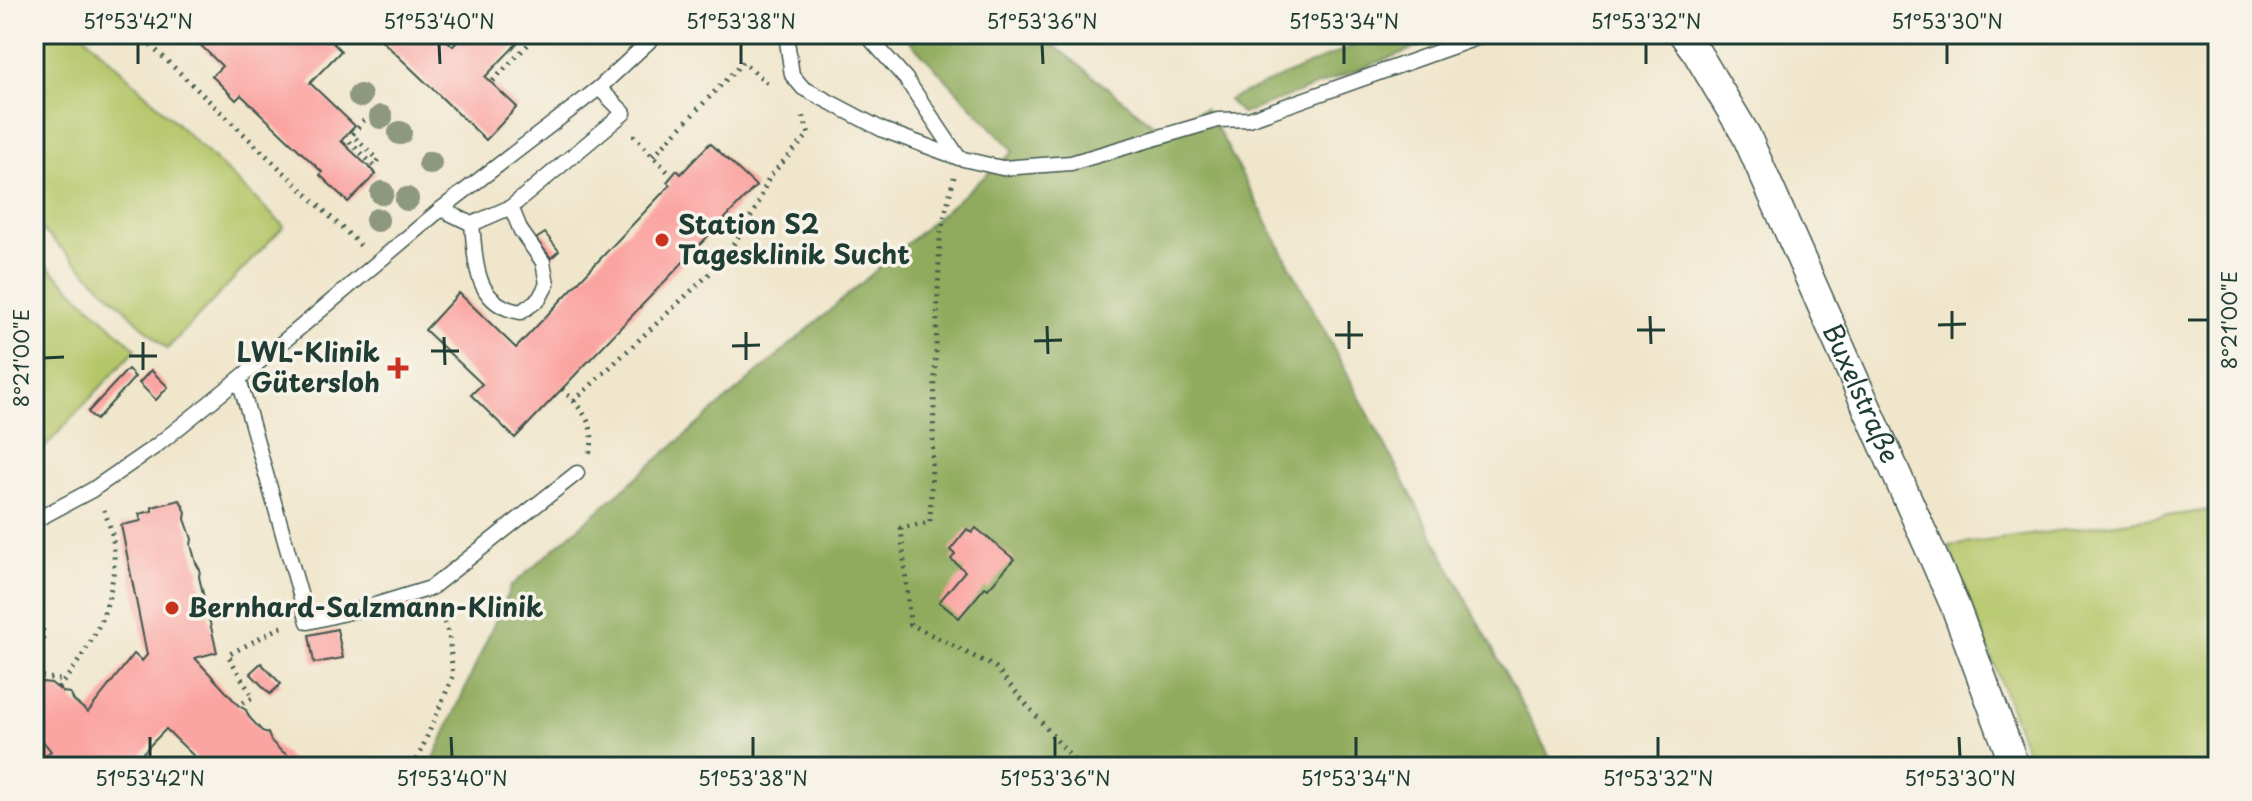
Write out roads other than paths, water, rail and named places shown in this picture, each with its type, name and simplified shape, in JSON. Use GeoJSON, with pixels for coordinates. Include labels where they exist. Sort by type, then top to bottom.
{"type":"FeatureCollection","features":[{"type":"Feature","properties":{"kind":"street","name":"Buxelstraße"},"geometry":{"type":"LineString","coordinates":[[1683,34],[1746,135],[1955,606],[2015,767]]}},
{"type":"Feature","properties":{"kind":"lane"},"geometry":{"type":"LineString","coordinates":[[34,521],[92,490],[156,446],[441,209],[599,88],[657,34]]}},
{"type":"Feature","properties":{"kind":"lane"},"geometry":{"type":"LineString","coordinates":[[786,34],[792,75],[803,88],[883,130],[959,158],[1002,168],[1071,163],[1218,120],[1249,119],[1488,34]]}},
{"type":"Feature","properties":{"kind":"lane"},"geometry":{"type":"LineString","coordinates":[[866,34],[906,79],[959,158]]}},
{"type":"Feature","properties":{"kind":"lane"},"geometry":{"type":"LineString","coordinates":[[441,209],[472,224],[511,207],[624,113],[599,88]]}},
{"type":"Feature","properties":{"kind":"lane"},"geometry":{"type":"LineString","coordinates":[[472,224],[477,269],[486,293],[504,309],[521,312],[539,299],[547,284],[543,262],[521,231],[511,207]]}},
{"type":"Feature","properties":{"kind":"lane"},"geometry":{"type":"LineString","coordinates":[[239,379],[308,622],[431,588],[577,473]]}},
{"type":"Feature","properties":{"kind":"place","name":"Station S2 Tagesklinik Sucht"},"geometry":{"type":"Point","coordinates":[662,240]}},
{"type":"Feature","properties":{"kind":"place","name":"LWL-Klinik Gütersloh"},"geometry":{"type":"Point","coordinates":[398,368]}},
{"type":"Feature","properties":{"kind":"place","name":"Bernhard-Salzmann-Klinik"},"geometry":{"type":"Point","coordinates":[172,608]}}]}
